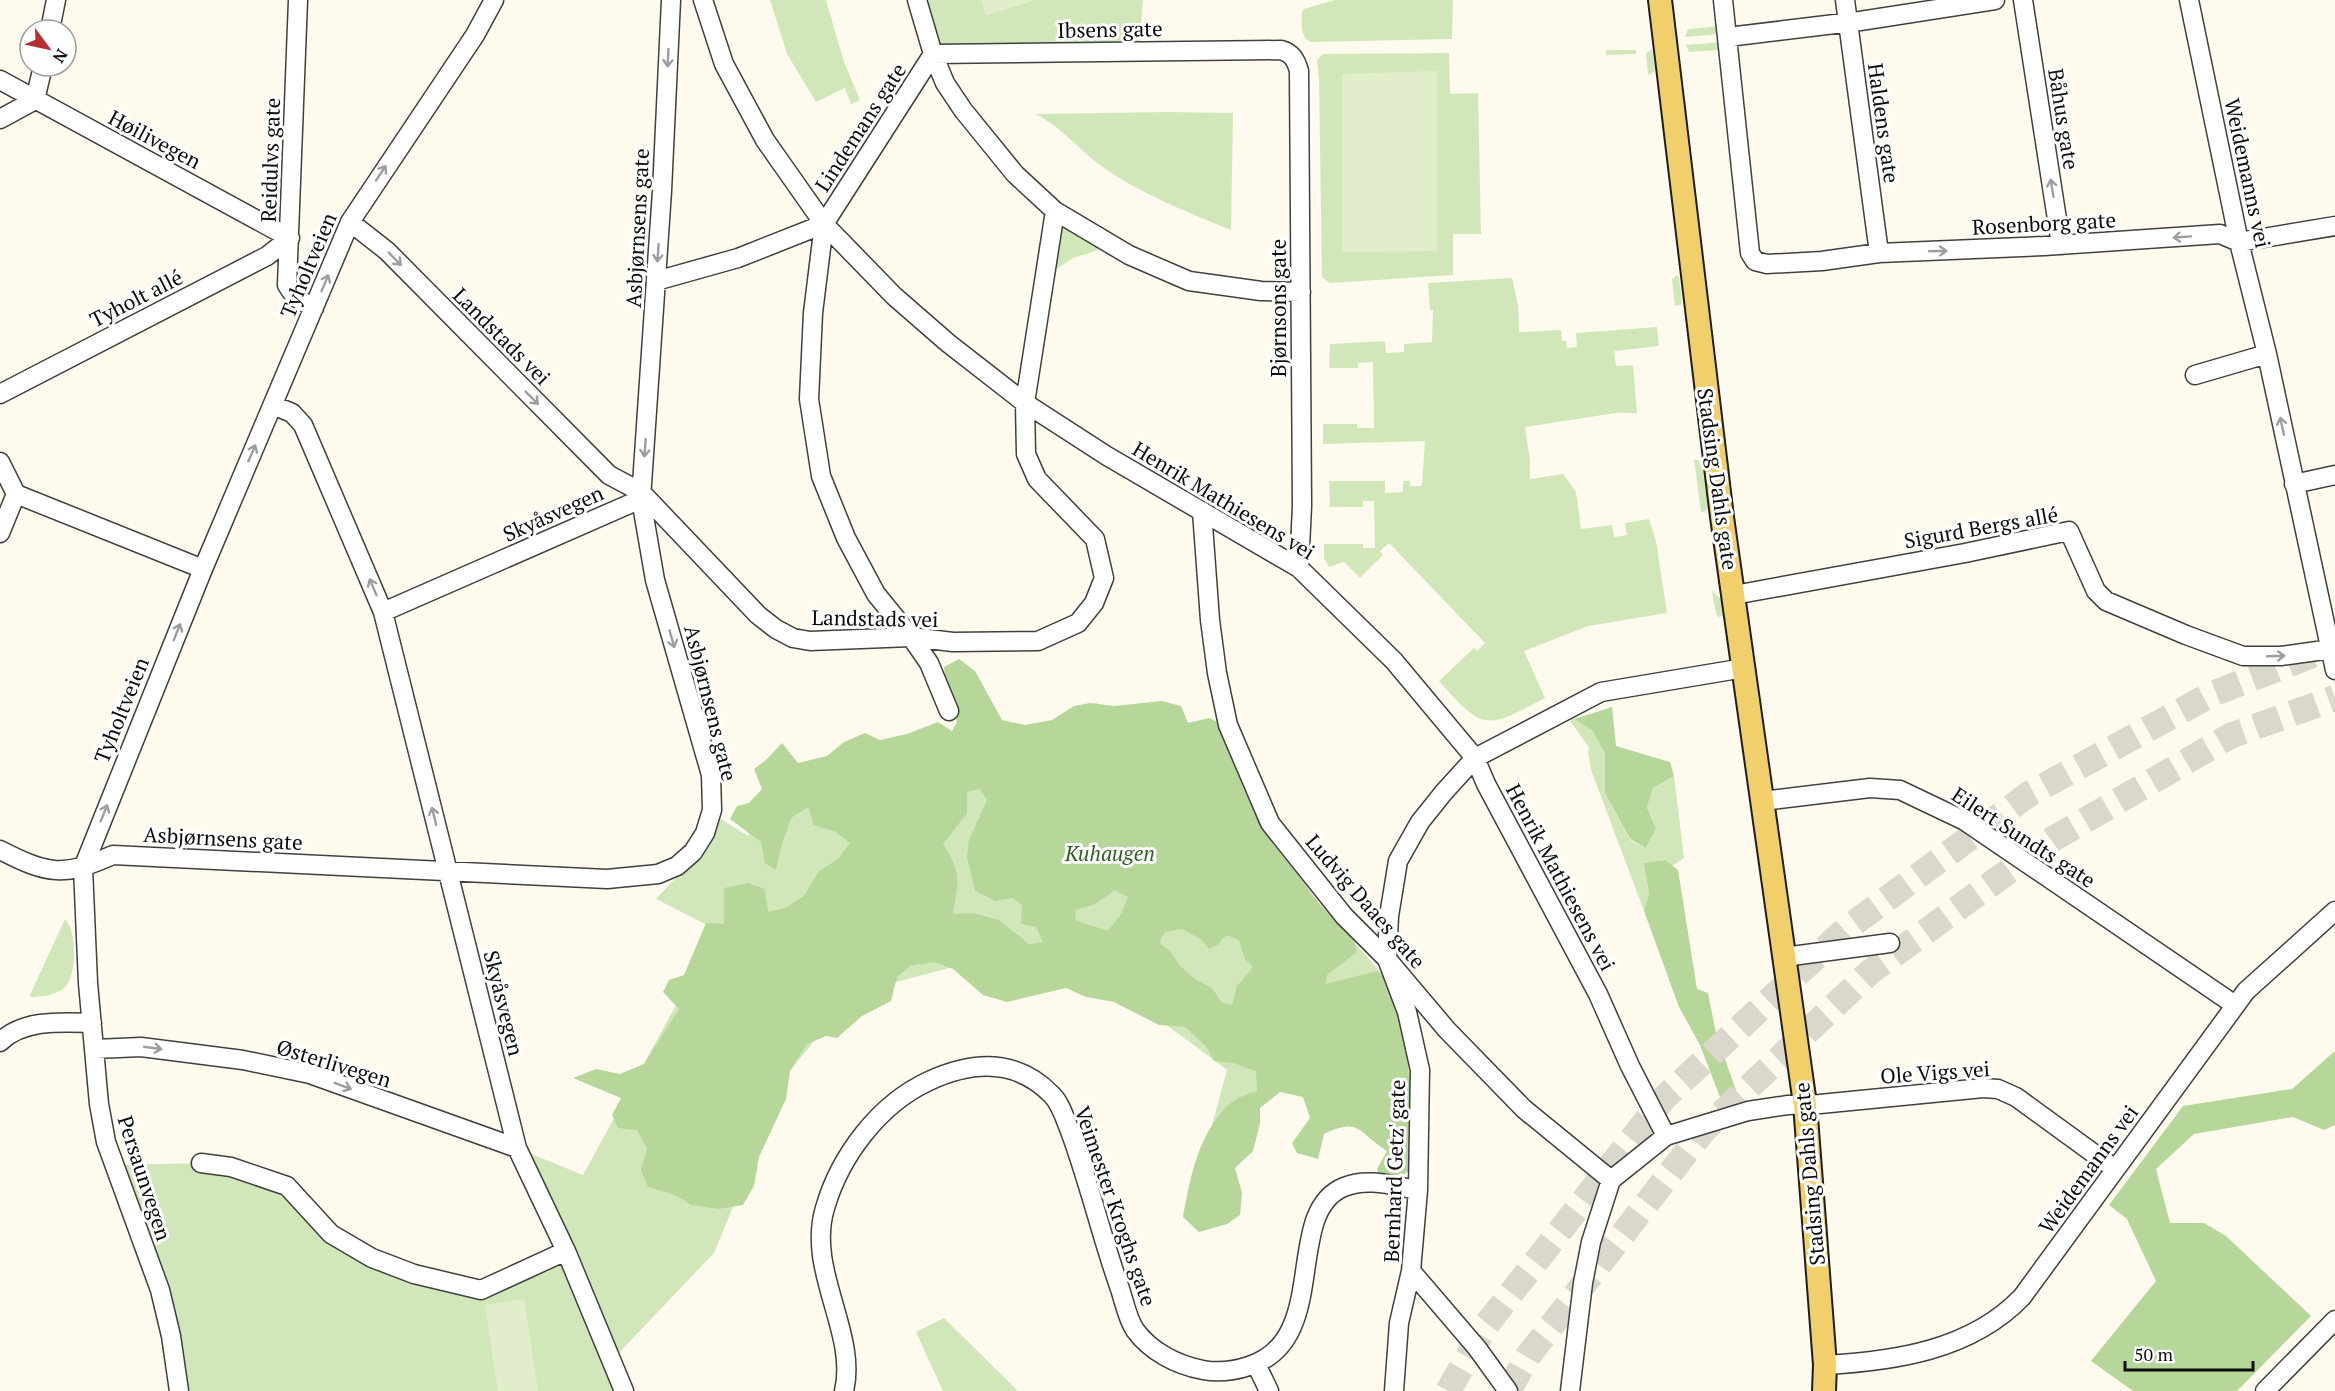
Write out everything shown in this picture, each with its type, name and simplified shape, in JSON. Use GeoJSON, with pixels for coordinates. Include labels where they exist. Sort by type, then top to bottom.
{"type":"FeatureCollection","features":[{"type":"Feature","properties":{"kind":"main road","name":"Stadsing Dahls gate"},"geometry":{"type":"LineString","coordinates":[[1660,0],[1698,326],[1805,1104],[1825,1365],[1824,1391]]}},
{"type":"Feature","properties":{"kind":"street"},"geometry":{"type":"LineString","coordinates":[[52,18],[56,0]]}},
{"type":"Feature","properties":{"kind":"street","name":"Reidulvs gate"},"geometry":{"type":"LineString","coordinates":[[298,0],[287,285],[294,297],[314,308]]}},
{"type":"Feature","properties":{"kind":"street","name":"Tyholtveien"},"geometry":{"type":"LineString","coordinates":[[83,868],[203,569],[350,222],[475,35],[494,0]]}},
{"type":"Feature","properties":{"kind":"street","name":"Asbjørnsens gate"},"geometry":{"type":"LineString","coordinates":[[0,850],[45,868],[64,872],[83,868],[113,855],[607,879],[658,874],[677,866],[693,852],[705,833],[712,810],[711,775],[655,580],[641,496],[656,282],[671,0]]}},
{"type":"Feature","properties":{"kind":"street","name":"Henrik Mathiesens vei"},"geometry":{"type":"LineString","coordinates":[[703,0],[724,64],[765,140],[824,224],[894,296],[957,350],[1025,403],[1107,456],[1299,568],[1394,661],[1475,758],[1486,784],[1598,994],[1630,1066],[1666,1136]]}},
{"type":"Feature","properties":{"kind":"street"},"geometry":{"type":"LineString","coordinates":[[917,0],[933,54],[945,83],[993,150],[1055,211],[1129,255],[1189,281],[1261,291],[1301,292]]}},
{"type":"Feature","properties":{"kind":"street"},"geometry":{"type":"LineString","coordinates":[[1723,0],[1728,37],[1995,0]]}},
{"type":"Feature","properties":{"kind":"street","name":"Haldens gate"},"geometry":{"type":"LineString","coordinates":[[1845,0],[1880,253]]}},
{"type":"Feature","properties":{"kind":"street","name":"Båhus gate"},"geometry":{"type":"LineString","coordinates":[[2023,0],[2061,245]]}},
{"type":"Feature","properties":{"kind":"street","name":"Weidemanns vei"},"geometry":{"type":"LineString","coordinates":[[2189,0],[2239,242],[2267,354],[2335,670]]}},
{"type":"Feature","properties":{"kind":"street","name":"Rosenborg gate"},"geometry":{"type":"LineString","coordinates":[[1728,37],[1750,253],[1755,261],[1767,264],[1822,261],[1880,253],[2061,245],[2220,234],[2239,242],[2335,226]]}},
{"type":"Feature","properties":{"kind":"street","name":"Ibsens gate"},"geometry":{"type":"LineString","coordinates":[[933,54],[1281,50],[1287,52]]}},
{"type":"Feature","properties":{"kind":"street","name":"Bjørnsons gate"},"geometry":{"type":"LineString","coordinates":[[1287,52],[1296,60],[1299,71],[1302,506],[1299,568]]}},
{"type":"Feature","properties":{"kind":"street","name":"Lindemans gate"},"geometry":{"type":"LineString","coordinates":[[933,54],[824,224],[813,313],[809,399],[821,476],[846,538],[876,594],[929,663],[949,711]]}},
{"type":"Feature","properties":{"kind":"street"},"geometry":{"type":"LineString","coordinates":[[0,119],[35,100],[40,78]]}},
{"type":"Feature","properties":{"kind":"street","name":"Høilivegen"},"geometry":{"type":"LineString","coordinates":[[0,80],[290,238]]}},
{"type":"Feature","properties":{"kind":"street","name":"Landstads vei"},"geometry":{"type":"LineString","coordinates":[[350,222],[387,251],[609,475],[641,496],[758,615],[776,629],[793,638],[810,641],[911,637],[953,642],[1038,641],[1077,623],[1094,603],[1104,578],[1095,539],[1037,479],[1026,454],[1025,403],[1055,211]]}},
{"type":"Feature","properties":{"kind":"street","name":"Lindemans gate"},"geometry":{"type":"LineString","coordinates":[[656,282],[738,258],[824,224]]}},
{"type":"Feature","properties":{"kind":"street","name":"Tyholt allé"},"geometry":{"type":"LineString","coordinates":[[0,394],[267,256],[290,238]]}},
{"type":"Feature","properties":{"kind":"street"},"geometry":{"type":"LineString","coordinates":[[2196,375],[2267,354]]}},
{"type":"Feature","properties":{"kind":"street","name":"Skyåsvegen"},"geometry":{"type":"LineString","coordinates":[[273,405],[292,413],[303,425],[383,612],[517,1148],[566,1251],[624,1391]]}},
{"type":"Feature","properties":{"kind":"street"},"geometry":{"type":"LineString","coordinates":[[0,462],[16,494],[203,569]]}},
{"type":"Feature","properties":{"kind":"street"},"geometry":{"type":"LineString","coordinates":[[2294,484],[2335,475]]}},
{"type":"Feature","properties":{"kind":"street"},"geometry":{"type":"LineString","coordinates":[[0,533],[16,494]]}},
{"type":"Feature","properties":{"kind":"street","name":"Skyåsvegen"},"geometry":{"type":"LineString","coordinates":[[383,612],[641,496]]}},
{"type":"Feature","properties":{"kind":"street","name":"Ludvig Daaes gate"},"geometry":{"type":"LineString","coordinates":[[1202,511],[1210,620],[1217,673],[1228,725],[1270,823],[1344,916],[1387,959],[1447,1030],[1524,1109],[1611,1179]]}},
{"type":"Feature","properties":{"kind":"street","name":"Sigurd Bergs allé"},"geometry":{"type":"LineString","coordinates":[[1734,595],[1965,553],[2069,531],[2096,591],[2106,601],[2243,656],[2281,656],[2331,650]]}},
{"type":"Feature","properties":{"kind":"street"},"geometry":{"type":"LineString","coordinates":[[1387,959],[1389,916],[1398,861],[1420,822],[1475,758],[1601,692],[1744,668]]}},
{"type":"Feature","properties":{"kind":"street","name":"Eilert Sundts gate"},"geometry":{"type":"LineString","coordinates":[[1763,801],[1870,788],[1900,790],[1965,821],[2235,1005]]}},
{"type":"Feature","properties":{"kind":"street","name":"Persaunvegen"},"geometry":{"type":"LineString","coordinates":[[83,868],[99,1104],[106,1142],[160,1290],[171,1336],[179,1391]]}},
{"type":"Feature","properties":{"kind":"street","name":"Weidemanns vei"},"geometry":{"type":"LineString","coordinates":[[1825,1365],[1912,1356],[1947,1345],[1993,1323],[2008,1312],[2022,1297],[2246,991],[2335,911]]}},
{"type":"Feature","properties":{"kind":"street"},"geometry":{"type":"LineString","coordinates":[[1784,957],[1890,943]]}},
{"type":"Feature","properties":{"kind":"street","name":"Bernhard Getz' gate"},"geometry":{"type":"LineString","coordinates":[[1387,959],[1407,1012],[1420,1070],[1418,1190],[1411,1271],[1477,1348],[1508,1391]]}},
{"type":"Feature","properties":{"kind":"street"},"geometry":{"type":"LineString","coordinates":[[0,1042],[24,1027],[92,1023]]}},
{"type":"Feature","properties":{"kind":"street","name":"Østerlivegen"},"geometry":{"type":"LineString","coordinates":[[94,1049],[141,1047],[243,1060],[310,1074],[517,1148]]}},
{"type":"Feature","properties":{"kind":"street","name":"Veimester Kroghs gate"},"geometry":{"type":"LineString","coordinates":[[844,1391],[847,1380],[845,1357],[823,1263],[820,1235],[824,1210],[844,1163],[879,1117],[902,1097],[927,1082],[952,1072],[979,1066],[1008,1068],[1032,1079],[1053,1096],[1061,1108],[1076,1146],[1110,1260],[1133,1327],[1150,1347],[1177,1363],[1205,1370],[1233,1371],[1256,1364],[1274,1353],[1288,1335],[1298,1311],[1313,1229],[1320,1209],[1330,1196],[1342,1187],[1361,1182],[1418,1190]]}},
{"type":"Feature","properties":{"kind":"street","name":"Ole Vigs vei"},"geometry":{"type":"LineString","coordinates":[[1666,1136],[1748,1111],[1788,1105],[1983,1088],[1998,1089],[2016,1097],[2115,1169]]}},
{"type":"Feature","properties":{"kind":"street"},"geometry":{"type":"LineString","coordinates":[[1570,1391],[1583,1283],[1591,1242],[1611,1179],[1666,1136]]}},
{"type":"Feature","properties":{"kind":"street"},"geometry":{"type":"LineString","coordinates":[[201,1163],[231,1167],[287,1186],[331,1234],[372,1258],[425,1276],[481,1290],[566,1251]]}},
{"type":"Feature","properties":{"kind":"street"},"geometry":{"type":"LineString","coordinates":[[1394,1391],[1399,1323],[1411,1271]]}},
{"type":"Feature","properties":{"kind":"street"},"geometry":{"type":"LineString","coordinates":[[2265,1391],[2335,1320]]}},
{"type":"Feature","properties":{"kind":"street"},"geometry":{"type":"LineString","coordinates":[[1256,1364],[1269,1391]]}},
{"type":"Feature","properties":{"kind":"green space"},"geometry":{"type":"Polygon","coordinates":[[[770,0],[826,0],[844,62],[860,100],[851,104],[845,88],[816,102],[787,54],[770,0]]]}},
{"type":"Feature","properties":{"kind":"green space"},"geometry":{"type":"Polygon","coordinates":[[[917,0],[982,0],[986,15],[1034,0],[1143,0],[1139,51],[933,54],[917,0]]]}},
{"type":"Feature","properties":{"kind":"green space"},"geometry":{"type":"Polygon","coordinates":[[[982,0],[1034,0],[986,15],[982,0]]]}},
{"type":"Feature","properties":{"kind":"green space"},"geometry":{"type":"Polygon","coordinates":[[[1335,0],[1453,0],[1452,39],[1310,42],[1303,33],[1302,12],[1304,9],[1335,0]]]}},
{"type":"Feature","properties":{"kind":"green space"},"geometry":{"type":"Polygon","coordinates":[[[1720,26],[1719,34],[1685,37],[1688,29],[1720,26]]]}},
{"type":"Feature","properties":{"kind":"green space"},"geometry":{"type":"Polygon","coordinates":[[[1721,42],[1720,50],[1689,52],[1686,45],[1721,42]]]}},
{"type":"Feature","properties":{"kind":"green space"},"geometry":{"type":"Polygon","coordinates":[[[1652,49],[1655,71],[1648,75],[1646,53],[1652,49]]]}},
{"type":"Feature","properties":{"kind":"green space"},"geometry":{"type":"Polygon","coordinates":[[[1606,50],[1636,50],[1636,54],[1606,55],[1606,50]]]}},
{"type":"Feature","properties":{"kind":"green space"},"geometry":{"type":"Polygon","coordinates":[[[1449,53],[1450,94],[1478,93],[1481,234],[1453,234],[1453,275],[1330,283],[1322,277],[1317,60],[1323,54],[1449,53]]]}},
{"type":"Feature","properties":{"kind":"green space"},"geometry":{"type":"Polygon","coordinates":[[[1437,71],[1437,251],[1342,252],[1342,74],[1437,71]]]}},
{"type":"Feature","properties":{"kind":"green space"},"geometry":{"type":"Polygon","coordinates":[[[1233,113],[1231,230],[1131,185],[1100,165],[1061,131],[1035,114],[1233,113]]]}},
{"type":"Feature","properties":{"kind":"green space"},"geometry":{"type":"Polygon","coordinates":[[[1055,211],[1109,243],[1093,252],[1073,258],[1049,274],[1055,211]]]}},
{"type":"Feature","properties":{"kind":"green space"},"geometry":{"type":"Polygon","coordinates":[[[1679,276],[1682,304],[1675,306],[1672,279],[1679,276]]]}},
{"type":"Feature","properties":{"kind":"green space"},"geometry":{"type":"Polygon","coordinates":[[[1512,278],[1518,305],[1519,332],[1561,330],[1562,341],[1566,341],[1567,348],[1577,347],[1576,333],[1657,327],[1659,346],[1614,351],[1616,366],[1633,365],[1637,413],[1616,413],[1525,427],[1530,460],[1530,479],[1563,474],[1576,492],[1581,529],[1612,525],[1614,537],[1627,535],[1625,523],[1649,519],[1656,541],[1667,613],[1588,626],[1524,651],[1545,698],[1510,716],[1487,720],[1466,710],[1439,681],[1474,648],[1477,651],[1485,643],[1389,543],[1380,551],[1383,555],[1360,578],[1344,562],[1329,567],[1324,558],[1324,544],[1363,544],[1363,548],[1375,548],[1374,501],[1363,501],[1363,507],[1330,507],[1329,481],[1385,481],[1385,493],[1403,492],[1403,481],[1410,481],[1410,486],[1422,486],[1425,441],[1323,444],[1323,424],[1357,424],[1357,428],[1374,428],[1373,362],[1358,363],[1358,368],[1329,368],[1330,344],[1385,341],[1386,353],[1404,352],[1404,344],[1432,342],[1433,310],[1430,310],[1428,283],[1512,278]]]}},
{"type":"Feature","properties":{"kind":"green space"},"geometry":{"type":"Polygon","coordinates":[[[1694,459],[1702,462],[1708,507],[1706,511],[1701,512],[1694,459]]]}},
{"type":"Feature","properties":{"kind":"green space"},"geometry":{"type":"Polygon","coordinates":[[[1712,591],[1721,599],[1723,616],[1719,617],[1716,614],[1712,591]]]}},
{"type":"Feature","properties":{"kind":"green space","name":"Kuhaugen"},"geometry":{"type":"Polygon","coordinates":[[[959,659],[975,671],[1002,720],[1025,725],[1052,720],[1074,706],[1090,703],[1114,706],[1162,701],[1181,706],[1188,723],[1209,718],[1222,724],[1243,788],[1257,818],[1320,905],[1354,940],[1357,952],[1327,975],[1325,984],[1378,971],[1392,992],[1406,1050],[1410,1084],[1409,1171],[1398,1178],[1379,1176],[1377,1169],[1387,1151],[1352,1127],[1336,1129],[1324,1134],[1318,1159],[1297,1153],[1292,1143],[1310,1118],[1303,1097],[1280,1092],[1260,1108],[1260,1123],[1253,1151],[1235,1168],[1242,1193],[1240,1215],[1227,1224],[1199,1232],[1183,1217],[1198,1156],[1211,1127],[1220,1114],[1237,1099],[1257,1091],[1256,1071],[1233,1063],[1214,1061],[1206,1046],[1185,1027],[1159,1025],[1114,1002],[1086,997],[1066,988],[1007,1002],[983,995],[953,969],[934,962],[910,966],[897,977],[891,1001],[862,1016],[837,1038],[826,1036],[807,1044],[790,1071],[786,1099],[759,1157],[754,1186],[743,1205],[718,1209],[692,1205],[675,1195],[648,1187],[641,1170],[647,1149],[637,1130],[618,1128],[612,1115],[621,1098],[573,1078],[596,1069],[620,1074],[644,1064],[679,1009],[663,992],[669,980],[684,975],[706,923],[724,924],[724,888],[748,883],[765,889],[768,912],[785,908],[804,896],[819,871],[838,859],[850,843],[836,832],[814,825],[808,807],[791,818],[776,870],[765,863],[761,842],[730,819],[737,806],[749,803],[762,789],[754,769],[782,743],[798,763],[827,756],[844,742],[865,733],[880,740],[907,734],[938,722],[952,731],[957,722],[947,696],[944,667],[959,659]],[[980,789],[967,792],[967,813],[943,844],[954,864],[957,878],[953,914],[973,913],[999,920],[1029,944],[1043,942],[1036,927],[1021,924],[1022,905],[1013,898],[995,901],[975,891],[967,857],[969,840],[987,800],[980,789]],[[1115,890],[1095,904],[1076,910],[1075,920],[1108,931],[1121,914],[1128,897],[1115,890]],[[1182,929],[1165,932],[1159,942],[1171,952],[1180,966],[1195,979],[1212,988],[1222,1003],[1232,1005],[1237,986],[1253,967],[1245,959],[1239,940],[1226,935],[1218,945],[1209,949],[1202,940],[1182,929]]]}},
{"type":"Feature","properties":{"kind":"green space","name":"Kuhaugen"},"geometry":{"type":"Polygon","coordinates":[[[1096,703],[1146,718],[1213,725],[1277,855],[1384,976],[1413,1070],[1406,1156],[1296,1069],[1209,1136],[1227,1070],[1132,999],[953,967],[896,982],[815,1040],[789,1072],[714,1253],[612,1360],[624,1391],[178,1391],[154,1276],[114,1165],[201,1163],[274,1180],[331,1234],[480,1290],[565,1252],[517,1148],[583,1175],[717,930],[656,899],[693,859],[721,819],[748,836],[788,777],[1037,729],[1096,703]]]}},
{"type":"Feature","properties":{"kind":"green space"},"geometry":{"type":"Polygon","coordinates":[[[1612,707],[1616,746],[1670,762],[1674,776],[1653,788],[1647,808],[1656,828],[1646,848],[1630,839],[1605,793],[1605,753],[1593,731],[1574,719],[1612,707]]]}},
{"type":"Feature","properties":{"kind":"green space"},"geometry":{"type":"Polygon","coordinates":[[[1574,719],[1593,731],[1606,753],[1605,793],[1630,840],[1646,848],[1656,828],[1647,808],[1653,788],[1674,776],[1684,858],[1672,866],[1665,860],[1644,863],[1649,894],[1644,911],[1591,770],[1589,747],[1570,721],[1574,719]]]}},
{"type":"Feature","properties":{"kind":"green space"},"geometry":{"type":"Polygon","coordinates":[[[1665,860],[1678,870],[1697,989],[1708,993],[1716,1033],[1740,1102],[1735,1107],[1725,1110],[1700,1045],[1679,1007],[1644,911],[1649,894],[1644,863],[1665,860]]]}},
{"type":"Feature","properties":{"kind":"green space"},"geometry":{"type":"Polygon","coordinates":[[[65,919],[74,943],[73,965],[68,983],[56,993],[31,997],[30,995],[65,919]]]}},
{"type":"Feature","properties":{"kind":"green space"},"geometry":{"type":"Polygon","coordinates":[[[2335,1051],[2335,1125],[2324,1130],[2293,1117],[2194,1134],[2156,1169],[2170,1223],[2204,1223],[2226,1236],[2311,1316],[2237,1391],[2133,1391],[2091,1361],[2156,1281],[2127,1219],[2109,1205],[2183,1106],[2292,1089],[2335,1051]]]}},
{"type":"Feature","properties":{"kind":"green space"},"geometry":{"type":"Polygon","coordinates":[[[524,1299],[538,1391],[498,1391],[485,1305],[524,1299]]]}},
{"type":"Feature","properties":{"kind":"green space"},"geometry":{"type":"Polygon","coordinates":[[[944,1318],[1018,1391],[943,1391],[916,1332],[944,1318]]]}},
{"type":"Feature","properties":{"kind":"tunnel"},"geometry":{"type":"LineString","coordinates":[[1448,1391],[1487,1324],[1664,1098],[1846,929],[2029,794],[2212,694],[2323,651]]}},
{"type":"Feature","properties":{"kind":"tunnel"},"geometry":{"type":"LineString","coordinates":[[1508,1391],[1528,1356],[1703,1131],[1870,972],[2053,839],[2230,736],[2335,698]]}}]}
